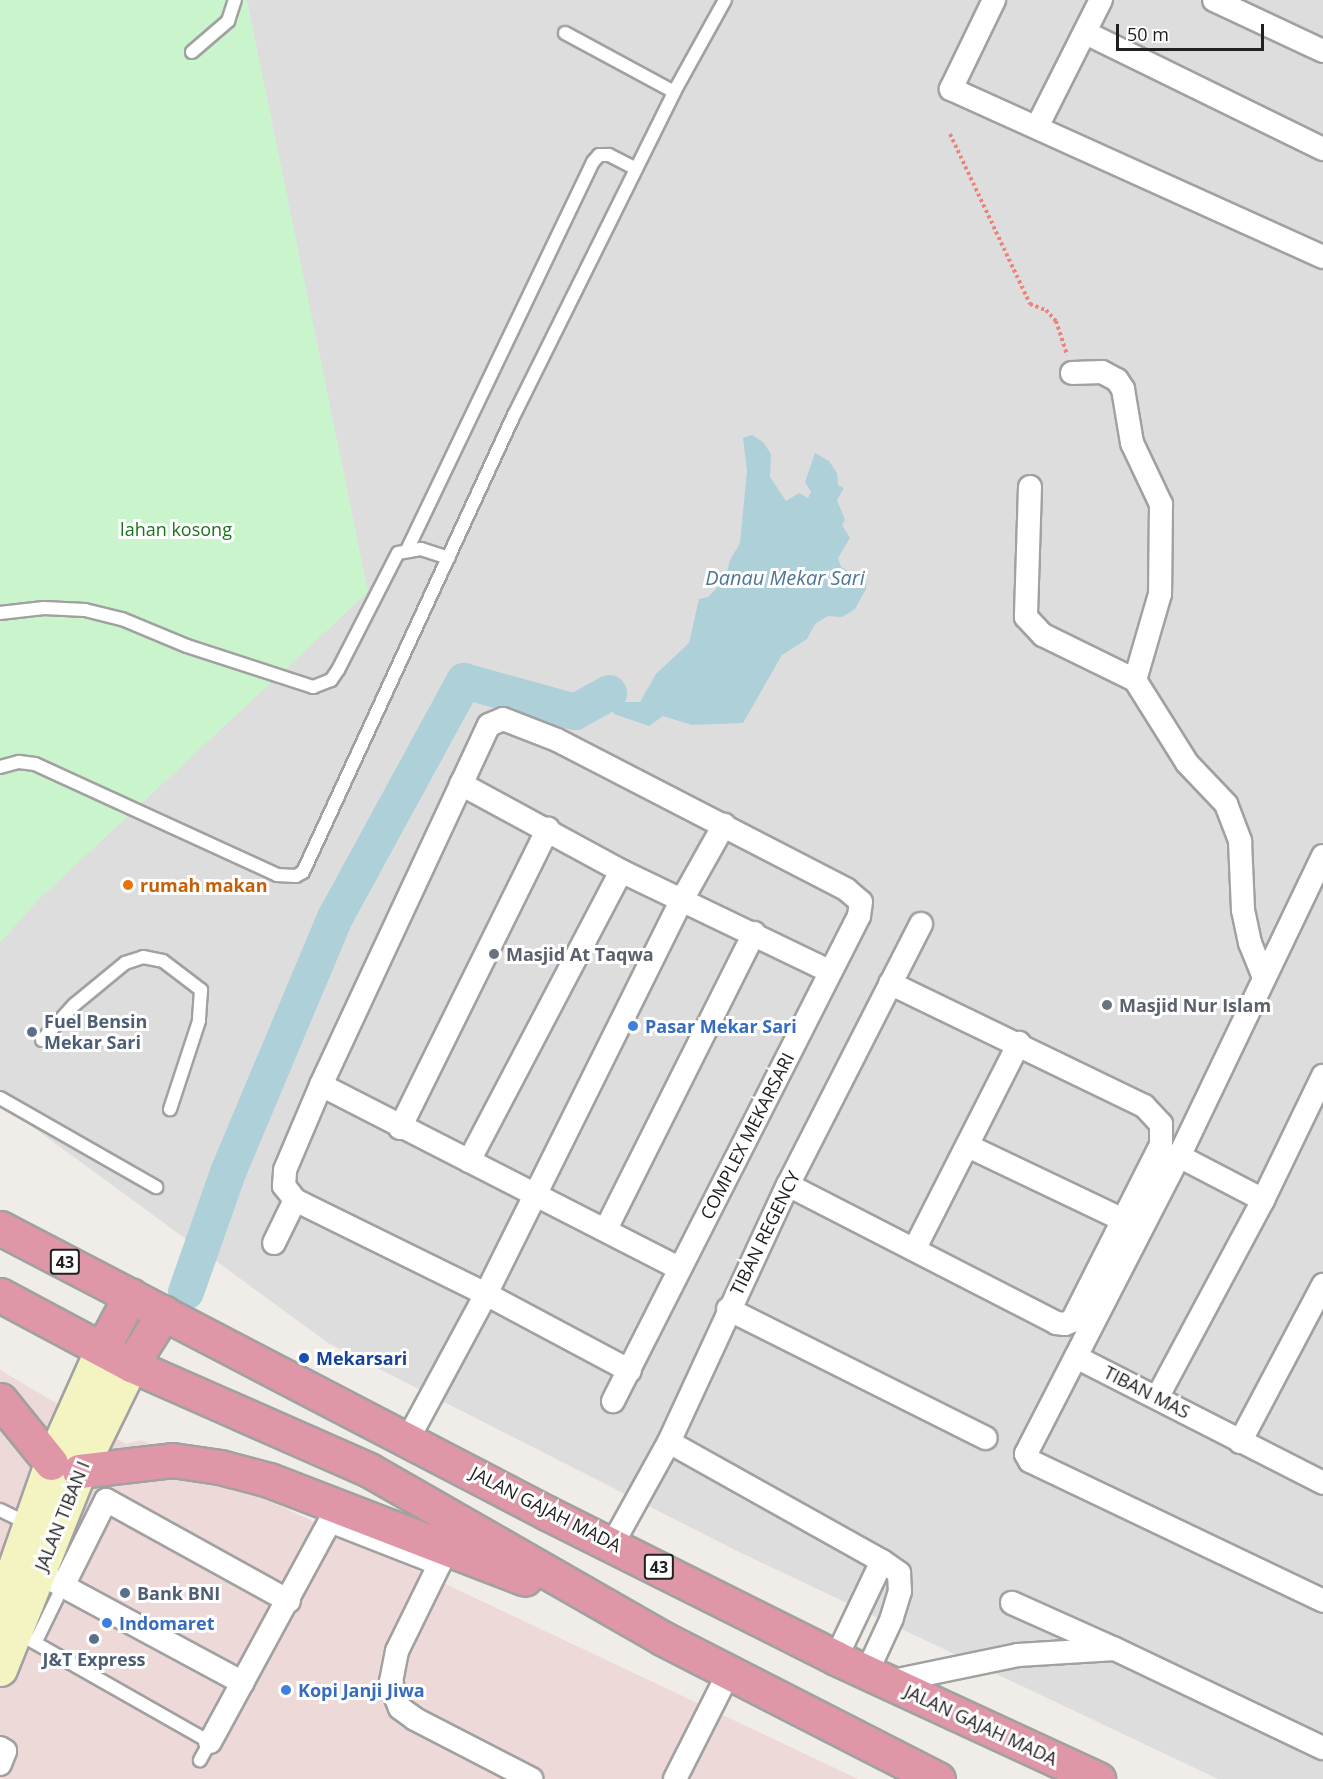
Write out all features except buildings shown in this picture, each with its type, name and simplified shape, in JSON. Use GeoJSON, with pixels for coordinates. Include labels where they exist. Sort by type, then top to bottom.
{"type":"FeatureCollection","features":[{"type":"Feature","properties":{"kind":"highway","name":"JALAN GAJAH MADA"},"geometry":{"type":"LineString","coordinates":[[0,1228],[546,1513],[613,1543],[836,1658],[1098,1779]]}},
{"type":"Feature","properties":{"kind":"highway"},"geometry":{"type":"LineString","coordinates":[[0,1295],[130,1365],[362,1467],[449,1546]]}},
{"type":"Feature","properties":{"kind":"highway"},"geometry":{"type":"LineString","coordinates":[[102,1349],[131,1295]]}},
{"type":"Feature","properties":{"kind":"highway"},"geometry":{"type":"LineString","coordinates":[[130,1365],[164,1313]]}},
{"type":"Feature","properties":{"kind":"highway"},"geometry":{"type":"LineString","coordinates":[[0,1400],[65,1467],[172,1460],[220,1467],[269,1480],[449,1546],[662,1638],[939,1779]]}},
{"type":"Feature","properties":{"kind":"street"},"geometry":{"type":"LineString","coordinates":[[994,0],[951,89],[1038,125],[1323,257]]}},
{"type":"Feature","properties":{"kind":"street"},"geometry":{"type":"LineString","coordinates":[[1038,125],[1101,0]]}},
{"type":"Feature","properties":{"kind":"street"},"geometry":{"type":"LineString","coordinates":[[1214,0],[1323,51]]}},
{"type":"Feature","properties":{"kind":"street"},"geometry":{"type":"LineString","coordinates":[[1086,33],[1323,149]]}},
{"type":"Feature","properties":{"kind":"street"},"geometry":{"type":"LineString","coordinates":[[1072,373],[1102,372],[1117,380],[1123,389],[1132,443],[1161,504],[1161,594],[1135,680]]}},
{"type":"Feature","properties":{"kind":"street"},"geometry":{"type":"LineString","coordinates":[[1030,487],[1026,617],[1043,635],[1135,680],[1187,763],[1226,804],[1236,822],[1243,910],[1250,943],[1264,978]]}},
{"type":"Feature","properties":{"kind":"street","name":"COMPLEX MEKARSARI"},"geometry":{"type":"LineString","coordinates":[[295,1200],[284,1186],[284,1176],[321,1085],[489,725],[503,719],[557,740],[724,825],[858,899],[859,916],[829,971],[613,1401]]}},
{"type":"Feature","properties":{"kind":"street"},"geometry":{"type":"LineString","coordinates":[[461,784],[548,829],[621,871],[683,898],[829,971]]}},
{"type":"Feature","properties":{"kind":"street"},"geometry":{"type":"LineString","coordinates":[[408,1439],[537,1195],[683,898],[724,825]]}},
{"type":"Feature","properties":{"kind":"street"},"geometry":{"type":"LineString","coordinates":[[400,1128],[548,829]]}},
{"type":"Feature","properties":{"kind":"street"},"geometry":{"type":"LineString","coordinates":[[1323,856],[1179,1155],[1026,1454],[1030,1461],[1323,1601]]}},
{"type":"Feature","properties":{"kind":"street"},"geometry":{"type":"LineString","coordinates":[[469,1161],[621,871]]}},
{"type":"Feature","properties":{"kind":"street","name":"TIBAN REGENCY"},"geometry":{"type":"LineString","coordinates":[[613,1543],[669,1442],[728,1309],[788,1185],[921,924]]}},
{"type":"Feature","properties":{"kind":"street"},"geometry":{"type":"LineString","coordinates":[[606,1229],[754,933]]}},
{"type":"Feature","properties":{"kind":"street"},"geometry":{"type":"LineString","coordinates":[[788,1185],[915,1248],[1056,1323],[1065,1324],[1072,1321],[1161,1145],[1161,1124],[1144,1106],[1020,1043],[890,983]]}},
{"type":"Feature","properties":{"kind":"street"},"geometry":{"type":"LineString","coordinates":[[915,1248],[1020,1043]]}},
{"type":"Feature","properties":{"kind":"street"},"geometry":{"type":"LineString","coordinates":[[1158,1396],[1263,1200],[1323,1076]]}},
{"type":"Feature","properties":{"kind":"street"},"geometry":{"type":"LineString","coordinates":[[321,1085],[400,1128],[606,1229],[680,1269]]}},
{"type":"Feature","properties":{"kind":"street"},"geometry":{"type":"LineString","coordinates":[[968,1146],[1123,1220]]}},
{"type":"Feature","properties":{"kind":"street"},"geometry":{"type":"LineString","coordinates":[[1179,1155],[1263,1200]]}},
{"type":"Feature","properties":{"kind":"street"},"geometry":{"type":"LineString","coordinates":[[274,1243],[295,1200],[486,1294],[630,1371]]}},
{"type":"Feature","properties":{"kind":"street"},"geometry":{"type":"LineString","coordinates":[[1240,1442],[1323,1285]]}},
{"type":"Feature","properties":{"kind":"street"},"geometry":{"type":"LineString","coordinates":[[728,1309],[986,1437]]}},
{"type":"Feature","properties":{"kind":"street","name":"JALAN TIBAN I"},"geometry":{"type":"LineString","coordinates":[[0,1669],[17,1627],[51,1579],[65,1467],[102,1349]]}},
{"type":"Feature","properties":{"kind":"street","name":"TIBAN MAS"},"geometry":{"type":"LineString","coordinates":[[1076,1357],[1158,1396],[1240,1442],[1323,1483]]}},
{"type":"Feature","properties":{"kind":"street","name":"JALAN TIBAN I"},"geometry":{"type":"LineString","coordinates":[[17,1627],[30,1525],[130,1365]]}},
{"type":"Feature","properties":{"kind":"street"},"geometry":{"type":"LineString","coordinates":[[669,1442],[882,1561],[898,1574],[900,1591],[878,1677],[1017,1655],[1115,1649]]}},
{"type":"Feature","properties":{"kind":"street"},"geometry":{"type":"LineString","coordinates":[[243,1683],[51,1579],[106,1500],[289,1601]]}},
{"type":"Feature","properties":{"kind":"street"},"geometry":{"type":"LineString","coordinates":[[205,1751],[289,1601],[330,1521],[449,1546],[397,1651],[391,1681],[400,1708],[531,1779]]}},
{"type":"Feature","properties":{"kind":"street"},"geometry":{"type":"LineString","coordinates":[[836,1658],[882,1561]]}},
{"type":"Feature","properties":{"kind":"street"},"geometry":{"type":"LineString","coordinates":[[1012,1603],[1115,1649],[1323,1748]]}},
{"type":"Feature","properties":{"kind":"street"},"geometry":{"type":"LineString","coordinates":[[675,1779],[729,1672]]}},
{"type":"Feature","properties":{"kind":"street"},"geometry":{"type":"LineString","coordinates":[[0,1749],[5,1751],[0,1764]]}},
{"type":"Feature","properties":{"kind":"lane"},"geometry":{"type":"LineString","coordinates":[[192,52],[228,21],[235,0]]}},
{"type":"Feature","properties":{"kind":"lane"},"geometry":{"type":"LineString","coordinates":[[0,766],[19,762],[34,764],[278,874],[296,876],[309,864],[402,652],[449,558],[514,415],[674,92],[723,0]]}},
{"type":"Feature","properties":{"kind":"lane"},"geometry":{"type":"LineString","coordinates":[[565,33],[674,92]]}},
{"type":"Feature","properties":{"kind":"lane"},"geometry":{"type":"LineString","coordinates":[[0,613],[44,608],[85,610],[122,619],[187,646],[313,687],[323,685],[334,675],[388,566],[398,553],[408,548],[593,162],[599,155],[609,155],[636,169]]}},
{"type":"Feature","properties":{"kind":"lane"},"geometry":{"type":"LineString","coordinates":[[408,548],[449,558]]}},
{"type":"Feature","properties":{"kind":"lane"},"geometry":{"type":"LineString","coordinates":[[42,1040],[125,963],[143,957],[163,961],[201,990],[199,1021],[170,1109]]}},
{"type":"Feature","properties":{"kind":"lane"},"geometry":{"type":"LineString","coordinates":[[0,1098],[156,1187]]}},
{"type":"Feature","properties":{"kind":"lane"},"geometry":{"type":"LineString","coordinates":[[0,1510],[30,1525]]}},
{"type":"Feature","properties":{"kind":"lane"},"geometry":{"type":"LineString","coordinates":[[17,1627],[205,1751]]}},
{"type":"Feature","properties":{"kind":"path"},"geometry":{"type":"LineString","coordinates":[[950,134],[1030,304],[1046,310],[1056,321],[1072,373]]}},
{"type":"Feature","properties":{"kind":"shaded area"},"geometry":{"type":"Polygon","coordinates":[[[0,0],[1323,0],[1323,1779],[1218,1779],[737,1551],[328,1343],[0,1103],[0,0]]]}},
{"type":"Feature","properties":{"kind":"shaded area"},"geometry":{"type":"Polygon","coordinates":[[[0,1370],[126,1444],[141,1440],[858,1779],[0,1779],[0,1370]]]}},
{"type":"Feature","properties":{"kind":"green space","name":"lahan kosong"},"geometry":{"type":"Polygon","coordinates":[[[0,0],[247,0],[368,592],[38,900],[0,943],[0,0]]]}},
{"type":"Feature","properties":{"kind":"water","name":"Danau Mekar Sari"},"geometry":{"type":"Polygon","coordinates":[[[752,435],[763,442],[771,454],[770,477],[786,501],[799,493],[808,498],[811,492],[805,482],[815,453],[829,461],[837,473],[838,485],[844,488],[837,500],[845,520],[842,525],[850,538],[838,558],[841,567],[852,573],[867,574],[866,589],[855,609],[842,617],[828,616],[815,624],[807,639],[782,655],[743,723],[692,725],[663,716],[649,726],[614,714],[609,693],[620,702],[640,702],[656,674],[689,643],[699,599],[708,597],[725,580],[730,560],[740,543],[747,471],[743,438],[752,435]]]}},
{"type":"Feature","properties":{"kind":"waterway"},"geometry":{"type":"LineString","coordinates":[[186,1292],[229,1170],[336,916],[464,681],[575,712],[609,693]]}},
{"type":"Feature","properties":{"kind":"place","name":"rumah makan"},"geometry":{"type":"Point","coordinates":[128,885]}},
{"type":"Feature","properties":{"kind":"place","name":"Masjid At Taqwa"},"geometry":{"type":"Point","coordinates":[494,954]}},
{"type":"Feature","properties":{"kind":"place","name":"Masjid Nur Islam"},"geometry":{"type":"Point","coordinates":[1107,1005]}},
{"type":"Feature","properties":{"kind":"place","name":"Pasar Mekar Sari"},"geometry":{"type":"Point","coordinates":[633,1026]}},
{"type":"Feature","properties":{"kind":"place","name":"Fuel Bensin Mekar Sari"},"geometry":{"type":"Point","coordinates":[32,1032]}},
{"type":"Feature","properties":{"kind":"place","name":"Mekarsari"},"geometry":{"type":"Point","coordinates":[304,1358]}},
{"type":"Feature","properties":{"kind":"place","name":"Bank BNI"},"geometry":{"type":"Point","coordinates":[125,1593]}},
{"type":"Feature","properties":{"kind":"place","name":"Indomaret"},"geometry":{"type":"Point","coordinates":[107,1623]}},
{"type":"Feature","properties":{"kind":"place","name":"J&T Express"},"geometry":{"type":"Point","coordinates":[94,1639]}},
{"type":"Feature","properties":{"kind":"place","name":"Kopi Janji Jiwa"},"geometry":{"type":"Point","coordinates":[286,1690]}}]}
